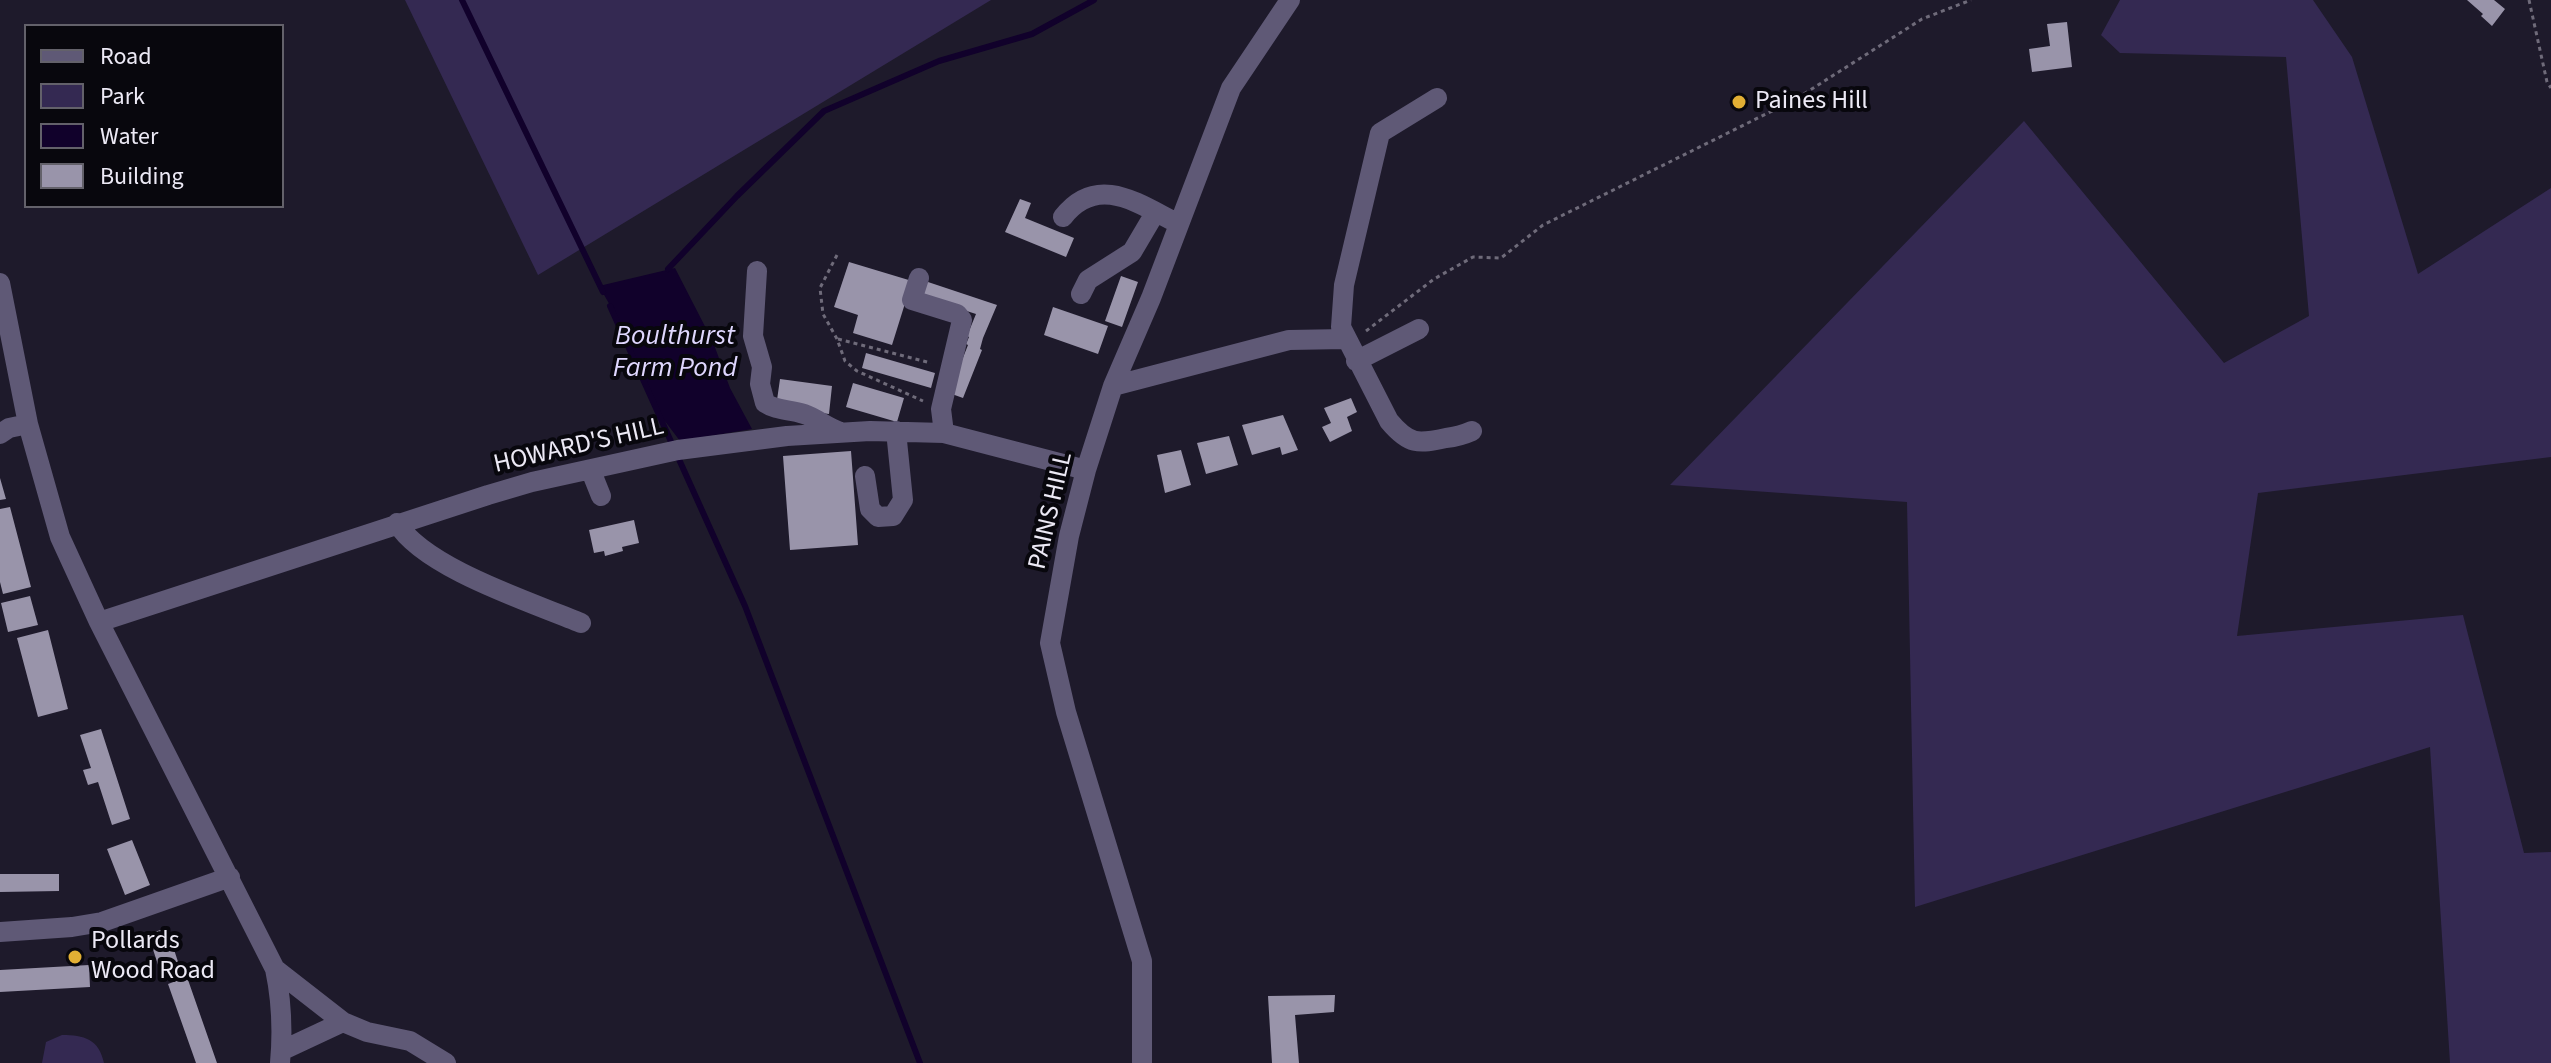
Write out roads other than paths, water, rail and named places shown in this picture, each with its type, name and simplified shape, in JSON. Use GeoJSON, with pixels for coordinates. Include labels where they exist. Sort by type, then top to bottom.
{"type":"FeatureCollection","features":[{"type":"Feature","properties":{"kind":"street","name":"PAINS HILL"},"geometry":{"type":"LineString","coordinates":[[1142,1063],[1142,961],[1067,713],[1050,643],[1069,536],[1113,386],[1231,88],[1290,0]]}},
{"type":"Feature","properties":{"kind":"street"},"geometry":{"type":"LineString","coordinates":[[1437,98],[1380,133],[1344,285],[1341,327],[1389,421],[1400,434],[1420,443],[1472,431]]}},
{"type":"Feature","properties":{"kind":"street"},"geometry":{"type":"LineString","coordinates":[[1063,217],[1081,200],[1101,193],[1126,199],[1179,224]]}},
{"type":"Feature","properties":{"kind":"street"},"geometry":{"type":"LineString","coordinates":[[1081,294],[1088,280],[1132,252],[1155,213]]}},
{"type":"Feature","properties":{"kind":"street"},"geometry":{"type":"LineString","coordinates":[[757,271],[753,336],[762,367],[760,384],[765,403],[773,408],[804,414],[824,427],[844,433]]}},
{"type":"Feature","properties":{"kind":"street"},"geometry":{"type":"LineString","coordinates":[[919,278],[912,300],[957,314],[962,320],[941,409],[944,433]]}},
{"type":"Feature","properties":{"kind":"street"},"geometry":{"type":"LineString","coordinates":[[0,283],[28,424],[60,537],[99,622],[275,969],[282,1001],[280,1057]]}},
{"type":"Feature","properties":{"kind":"street"},"geometry":{"type":"LineString","coordinates":[[1356,361],[1419,329]]}},
{"type":"Feature","properties":{"kind":"street"},"geometry":{"type":"LineString","coordinates":[[1113,386],[1289,340],[1345,339]]}},
{"type":"Feature","properties":{"kind":"street"},"geometry":{"type":"LineString","coordinates":[[0,433],[28,424]]}},
{"type":"Feature","properties":{"kind":"street"},"geometry":{"type":"LineString","coordinates":[[865,476],[870,509],[878,517],[893,516],[903,500],[896,431]]}},
{"type":"Feature","properties":{"kind":"street","name":"HOWARD'S HILL"},"geometry":{"type":"LineString","coordinates":[[99,622],[397,523],[532,482],[678,450],[787,436],[896,431],[944,433],[1086,470]]}},
{"type":"Feature","properties":{"kind":"street"},"geometry":{"type":"LineString","coordinates":[[591,471],[601,496]]}},
{"type":"Feature","properties":{"kind":"street"},"geometry":{"type":"LineString","coordinates":[[397,523],[403,534],[423,550],[456,570],[581,623]]}},
{"type":"Feature","properties":{"kind":"street"},"geometry":{"type":"LineString","coordinates":[[0,932],[102,922],[230,877]]}},
{"type":"Feature","properties":{"kind":"street"},"geometry":{"type":"LineString","coordinates":[[275,969],[343,1022],[367,1032],[410,1041],[446,1063]]}},
{"type":"Feature","properties":{"kind":"street"},"geometry":{"type":"LineString","coordinates":[[280,1057],[343,1022]]}},
{"type":"Feature","properties":{"kind":"water","name":"Boulthurst Farm Pond"},"geometry":{"type":"Polygon","coordinates":[[[675,268],[752,429],[680,441],[658,412],[615,314],[599,286],[675,268]]]}},
{"type":"Feature","properties":{"kind":"waterway"},"geometry":{"type":"LineString","coordinates":[[462,0],[603,292]]}},
{"type":"Feature","properties":{"kind":"waterway"},"geometry":{"type":"LineString","coordinates":[[668,269],[824,111],[939,61],[1032,34],[1094,0]]}},
{"type":"Feature","properties":{"kind":"waterway"},"geometry":{"type":"LineString","coordinates":[[610,306],[745,606],[920,1063]]}},
{"type":"Feature","properties":{"kind":"place","name":"Paines Hill"},"geometry":{"type":"Point","coordinates":[1739,102]}},
{"type":"Feature","properties":{"kind":"place","name":"Pollards Wood Road"},"geometry":{"type":"Point","coordinates":[75,957]}}]}
